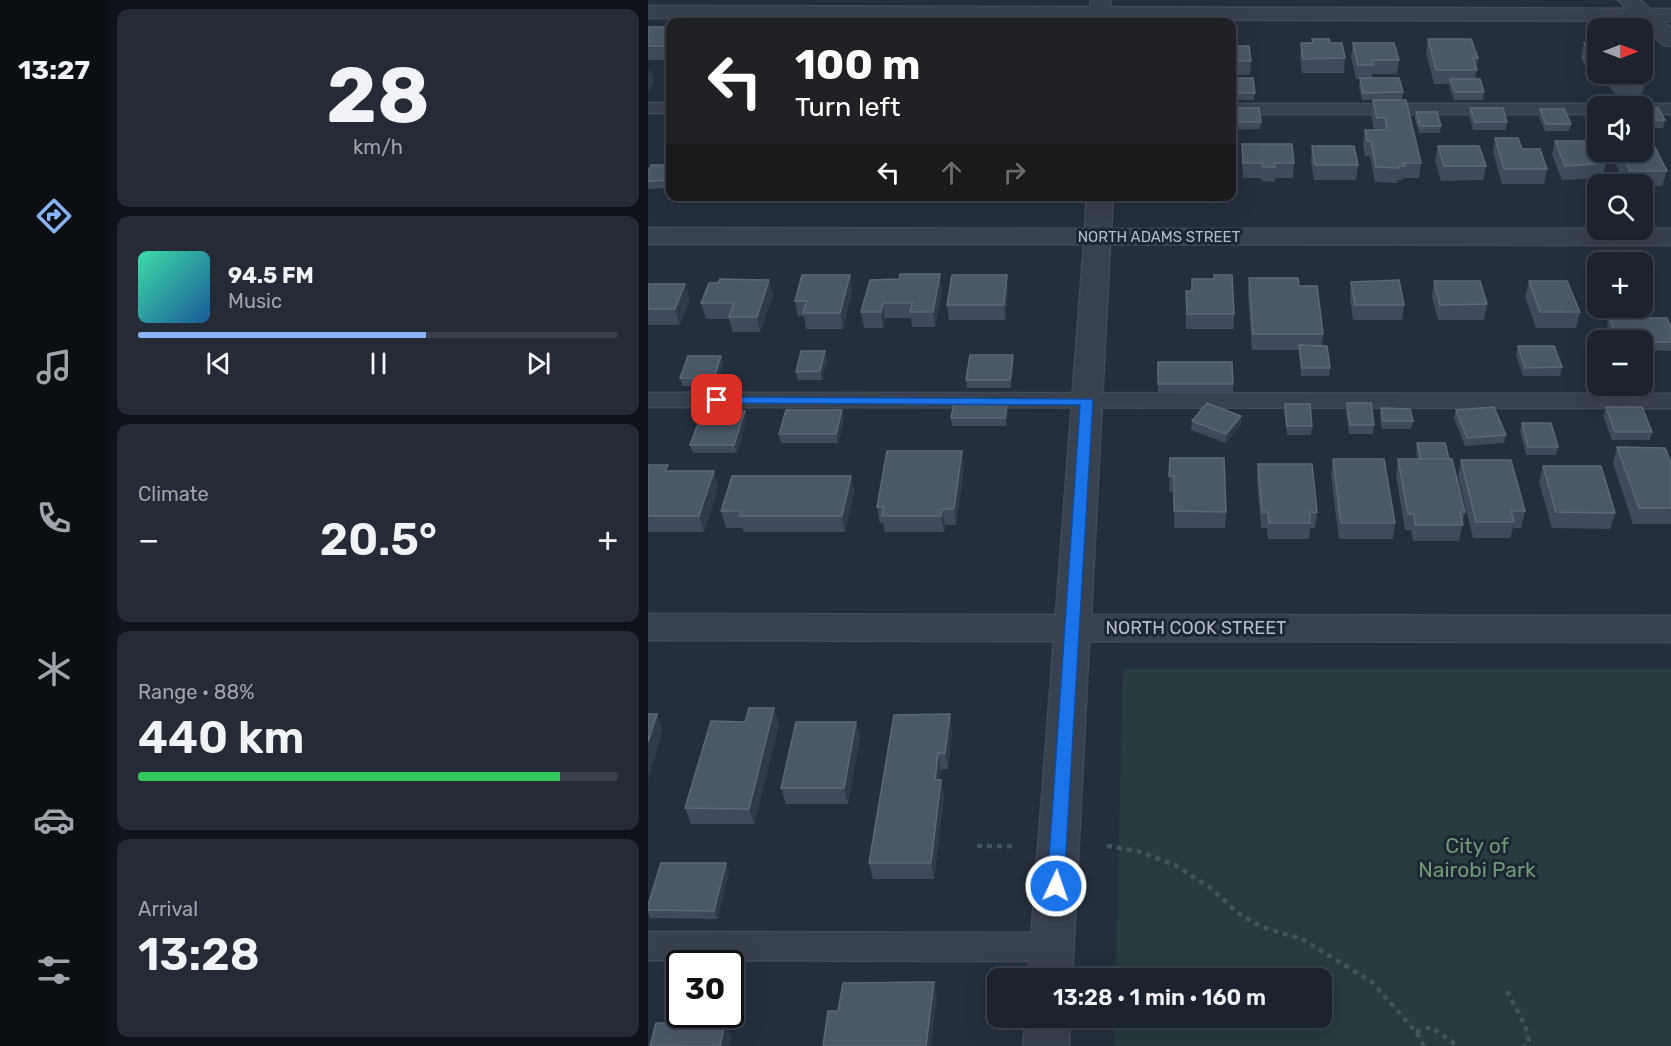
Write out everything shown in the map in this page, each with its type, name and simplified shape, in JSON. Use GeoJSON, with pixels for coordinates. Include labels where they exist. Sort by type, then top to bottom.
{"type":"FeatureCollection","features":[{"type":"Feature","properties":{"kind":"street"},"geometry":{"type":"LineString","coordinates":[[1635,7],[1671,40]]}},
{"type":"Feature","properties":{"kind":"street"},"geometry":{"type":"LineString","coordinates":[[648,12],[1635,7],[1671,15]]}},
{"type":"Feature","properties":{"kind":"street"},"geometry":{"type":"LineString","coordinates":[[1051,962],[1100,201]]}},
{"type":"Feature","properties":{"kind":"street","name":"NORTH ADAMS STREET"},"geometry":{"type":"LineString","coordinates":[[648,236],[1671,237]]}},
{"type":"Feature","properties":{"kind":"street","name":"NORTH COOK STREET"},"geometry":{"type":"LineString","coordinates":[[648,627],[1671,628]]}},
{"type":"Feature","properties":{"kind":"street"},"geometry":{"type":"LineString","coordinates":[[1046,1046],[1047,1028]]}},
{"type":"Feature","properties":{"kind":"lane"},"geometry":{"type":"LineString","coordinates":[[648,108],[666,108]]}},
{"type":"Feature","properties":{"kind":"lane"},"geometry":{"type":"LineString","coordinates":[[1236,109],[1587,109]]}},
{"type":"Feature","properties":{"kind":"lane"},"geometry":{"type":"LineString","coordinates":[[1653,109],[1671,109]]}},
{"type":"Feature","properties":{"kind":"lane"},"geometry":{"type":"LineString","coordinates":[[648,400],[1671,401]]}},
{"type":"Feature","properties":{"kind":"lane"},"geometry":{"type":"LineString","coordinates":[[648,946],[1051,962]]}},
{"type":"Feature","properties":{"kind":"path"},"geometry":{"type":"LineString","coordinates":[[978,846],[1016,846]]}},
{"type":"Feature","properties":{"kind":"path"},"geometry":{"type":"LineString","coordinates":[[1107,846],[1138,851],[1175,865],[1212,889],[1239,914],[1262,927],[1302,939],[1372,982],[1416,1032],[1424,1046]]}},
{"type":"Feature","properties":{"kind":"path"},"geometry":{"type":"LineString","coordinates":[[1507,990],[1525,1024],[1529,1041],[1525,1046]]}},
{"type":"Feature","properties":{"kind":"path"},"geometry":{"type":"LineString","coordinates":[[1416,1032],[1431,1027],[1458,1046]]}},
{"type":"Feature","properties":{"kind":"green space","name":"City of Nairobi Park"},"geometry":{"type":"Polygon","coordinates":[[[1123,669],[1671,669],[1671,1046],[1114,1046],[1115,1028],[1332,1028],[1332,968],[1116,968],[1123,669]]]}},
{"type":"Feature","properties":{"kind":"building"},"geometry":{"type":"Polygon","coordinates":[[[648,27],[666,27],[666,46],[648,46],[648,27]]]}},
{"type":"Feature","properties":{"kind":"building"},"geometry":{"type":"Polygon","coordinates":[[[1312,39],[1329,39],[1330,43],[1342,43],[1345,58],[1303,59],[1301,43],[1313,43],[1312,39]]]}},
{"type":"Feature","properties":{"kind":"building"},"geometry":{"type":"Polygon","coordinates":[[[1428,39],[1471,39],[1478,58],[1473,58],[1477,70],[1436,70],[1428,39]]]}},
{"type":"Feature","properties":{"kind":"building"},"geometry":{"type":"Polygon","coordinates":[[[1353,43],[1394,43],[1399,60],[1372,60],[1373,65],[1358,65],[1353,43]]]}},
{"type":"Feature","properties":{"kind":"building"},"geometry":{"type":"Polygon","coordinates":[[[1236,46],[1249,46],[1251,61],[1236,61],[1236,46]]]}},
{"type":"Feature","properties":{"kind":"building"},"geometry":{"type":"Polygon","coordinates":[[[1236,78],[1253,78],[1255,93],[1236,93],[1236,78]]]}},
{"type":"Feature","properties":{"kind":"building"},"geometry":{"type":"Polygon","coordinates":[[[1360,78],[1399,78],[1403,92],[1363,93],[1360,78]]]}},
{"type":"Feature","properties":{"kind":"building"},"geometry":{"type":"Polygon","coordinates":[[[1450,79],[1480,79],[1484,92],[1455,92],[1450,79]]]}},
{"type":"Feature","properties":{"kind":"building"},"geometry":{"type":"Polygon","coordinates":[[[1373,100],[1406,100],[1421,163],[1404,163],[1405,166],[1399,166],[1399,168],[1376,167],[1371,141],[1367,141],[1365,130],[1387,130],[1385,118],[1377,118],[1373,100]]]}},
{"type":"Feature","properties":{"kind":"building"},"geometry":{"type":"Polygon","coordinates":[[[1236,108],[1259,108],[1261,122],[1236,122],[1236,108]]]}},
{"type":"Feature","properties":{"kind":"building"},"geometry":{"type":"Polygon","coordinates":[[[1470,108],[1503,108],[1507,122],[1475,122],[1470,108]]]}},
{"type":"Feature","properties":{"kind":"building"},"geometry":{"type":"Polygon","coordinates":[[[1653,108],[1658,108],[1665,120],[1653,120],[1653,108]]]}},
{"type":"Feature","properties":{"kind":"building"},"geometry":{"type":"Polygon","coordinates":[[[1540,109],[1564,109],[1571,124],[1546,124],[1540,109]]]}},
{"type":"Feature","properties":{"kind":"building"},"geometry":{"type":"Polygon","coordinates":[[[1416,112],[1437,112],[1441,126],[1420,126],[1416,112]]]}},
{"type":"Feature","properties":{"kind":"building"},"geometry":{"type":"Polygon","coordinates":[[[1495,138],[1518,138],[1522,149],[1540,149],[1547,169],[1504,169],[1495,138]]]}},
{"type":"Feature","properties":{"kind":"building"},"geometry":{"type":"Polygon","coordinates":[[[1555,141],[1587,141],[1587,162],[1606,163],[1565,166],[1555,141]]]}},
{"type":"Feature","properties":{"kind":"building"},"geometry":{"type":"Polygon","coordinates":[[[1242,144],[1292,144],[1294,163],[1275,163],[1275,167],[1263,167],[1262,163],[1243,163],[1242,144]]]}},
{"type":"Feature","properties":{"kind":"building"},"geometry":{"type":"Polygon","coordinates":[[[1653,144],[1667,171],[1630,171],[1626,162],[1653,162],[1653,144]]]}},
{"type":"Feature","properties":{"kind":"building"},"geometry":{"type":"Polygon","coordinates":[[[1312,146],[1354,146],[1358,165],[1315,165],[1312,146]]]}},
{"type":"Feature","properties":{"kind":"building"},"geometry":{"type":"Polygon","coordinates":[[[1438,146],[1479,146],[1486,166],[1444,166],[1438,146]]]}},
{"type":"Feature","properties":{"kind":"building"},"geometry":{"type":"Polygon","coordinates":[[[651,165],[666,165],[666,180],[648,181],[651,165]]]}},
{"type":"Feature","properties":{"kind":"building"},"geometry":{"type":"Polygon","coordinates":[[[900,274],[940,274],[933,312],[910,312],[912,303],[883,303],[881,312],[861,312],[870,280],[899,279],[900,274]]]}},
{"type":"Feature","properties":{"kind":"building"},"geometry":{"type":"Polygon","coordinates":[[[802,275],[850,275],[840,313],[803,313],[807,301],[795,301],[802,275]]]}},
{"type":"Feature","properties":{"kind":"building"},"geometry":{"type":"Polygon","coordinates":[[[952,275],[1007,275],[1004,305],[947,305],[952,275]]]}},
{"type":"Feature","properties":{"kind":"building"},"geometry":{"type":"Polygon","coordinates":[[[1214,275],[1232,275],[1234,314],[1187,314],[1186,291],[1192,291],[1192,279],[1214,279],[1214,275]]]}},
{"type":"Feature","properties":{"kind":"building"},"geometry":{"type":"Polygon","coordinates":[[[1249,278],[1298,278],[1299,286],[1317,286],[1323,334],[1253,334],[1249,278]]]}},
{"type":"Feature","properties":{"kind":"building"},"geometry":{"type":"Polygon","coordinates":[[[720,279],[769,280],[757,317],[729,317],[734,303],[701,303],[709,283],[718,283],[720,279]]]}},
{"type":"Feature","properties":{"kind":"building"},"geometry":{"type":"Polygon","coordinates":[[[1399,280],[1404,305],[1355,305],[1351,282],[1399,280]]]}},
{"type":"Feature","properties":{"kind":"building"},"geometry":{"type":"Polygon","coordinates":[[[1434,281],[1480,281],[1487,304],[1440,305],[1434,281]]]}},
{"type":"Feature","properties":{"kind":"building"},"geometry":{"type":"Polygon","coordinates":[[[1529,281],[1567,281],[1580,312],[1540,312],[1529,281]]]}},
{"type":"Feature","properties":{"kind":"building"},"geometry":{"type":"Polygon","coordinates":[[[648,284],[685,284],[675,309],[648,309],[648,284]]]}},
{"type":"Feature","properties":{"kind":"building"},"geometry":{"type":"Polygon","coordinates":[[[1609,318],[1667,318],[1671,328],[1671,342],[1653,342],[1653,330],[1614,330],[1609,318]]]}},
{"type":"Feature","properties":{"kind":"building"},"geometry":{"type":"Polygon","coordinates":[[[1299,345],[1327,346],[1330,368],[1302,368],[1299,345]]]}},
{"type":"Feature","properties":{"kind":"building"},"geometry":{"type":"Polygon","coordinates":[[[1518,346],[1554,346],[1562,367],[1525,368],[1518,346]]]}},
{"type":"Feature","properties":{"kind":"building"},"geometry":{"type":"Polygon","coordinates":[[[801,351],[825,351],[820,371],[796,372],[801,351]]]}},
{"type":"Feature","properties":{"kind":"building"},"geometry":{"type":"Polygon","coordinates":[[[970,355],[1013,355],[1010,380],[966,380],[970,355]]]}},
{"type":"Feature","properties":{"kind":"building"},"geometry":{"type":"Polygon","coordinates":[[[688,356],[721,356],[714,378],[680,378],[688,356]]]}},
{"type":"Feature","properties":{"kind":"building"},"geometry":{"type":"Polygon","coordinates":[[[1158,362],[1232,362],[1233,384],[1158,384],[1158,362]]]}},
{"type":"Feature","properties":{"kind":"building"},"geometry":{"type":"Polygon","coordinates":[[[954,403],[1007,403],[1005,418],[951,418],[954,403]]]}},
{"type":"Feature","properties":{"kind":"building"},"geometry":{"type":"Polygon","coordinates":[[[1207,403],[1241,416],[1226,434],[1192,421],[1207,403]]]}},
{"type":"Feature","properties":{"kind":"building"},"geometry":{"type":"Polygon","coordinates":[[[1347,403],[1371,403],[1374,425],[1350,425],[1347,403]]]}},
{"type":"Feature","properties":{"kind":"building"},"geometry":{"type":"Polygon","coordinates":[[[1285,404],[1310,404],[1312,426],[1287,426],[1285,404]]]}},
{"type":"Feature","properties":{"kind":"building"},"geometry":{"type":"Polygon","coordinates":[[[1494,407],[1506,435],[1467,438],[1456,410],[1494,407]]]}},
{"type":"Feature","properties":{"kind":"building"},"geometry":{"type":"Polygon","coordinates":[[[1606,407],[1642,407],[1652,432],[1615,432],[1606,407]]]}},
{"type":"Feature","properties":{"kind":"building"},"geometry":{"type":"Polygon","coordinates":[[[1381,408],[1410,409],[1413,421],[1383,421],[1381,408]]]}},
{"type":"Feature","properties":{"kind":"building"},"geometry":{"type":"Polygon","coordinates":[[[786,410],[842,410],[836,434],[779,434],[786,410]]]}},
{"type":"Feature","properties":{"kind":"building"},"geometry":{"type":"Polygon","coordinates":[[[703,411],[745,411],[734,445],[690,445],[703,411]]]}},
{"type":"Feature","properties":{"kind":"building"},"geometry":{"type":"Polygon","coordinates":[[[1522,423],[1551,423],[1558,447],[1528,447],[1522,423]]]}},
{"type":"Feature","properties":{"kind":"building"},"geometry":{"type":"Polygon","coordinates":[[[1417,443],[1445,443],[1449,459],[1421,459],[1417,443]]]}},
{"type":"Feature","properties":{"kind":"building"},"geometry":{"type":"Polygon","coordinates":[[[1617,447],[1665,448],[1671,463],[1671,508],[1639,508],[1617,447]]]}},
{"type":"Feature","properties":{"kind":"building"},"geometry":{"type":"Polygon","coordinates":[[[887,451],[962,451],[954,509],[942,509],[941,516],[882,516],[884,507],[877,507],[887,451]]]}},
{"type":"Feature","properties":{"kind":"building"},"geometry":{"type":"Polygon","coordinates":[[[1170,458],[1224,458],[1226,512],[1174,511],[1174,476],[1169,476],[1170,458]]]}},
{"type":"Feature","properties":{"kind":"building"},"geometry":{"type":"Polygon","coordinates":[[[1333,459],[1384,459],[1395,523],[1341,523],[1333,459]]]}},
{"type":"Feature","properties":{"kind":"building"},"geometry":{"type":"Polygon","coordinates":[[[1398,459],[1452,459],[1465,512],[1460,512],[1463,525],[1415,525],[1414,514],[1408,514],[1398,459]]]}},
{"type":"Feature","properties":{"kind":"building"},"geometry":{"type":"Polygon","coordinates":[[[1461,460],[1511,460],[1525,511],[1511,511],[1514,522],[1476,522],[1461,460]]]}},
{"type":"Feature","properties":{"kind":"building"},"geometry":{"type":"Polygon","coordinates":[[[1258,464],[1312,464],[1317,512],[1310,512],[1310,523],[1269,523],[1268,512],[1262,512],[1258,464]]]}},
{"type":"Feature","properties":{"kind":"building"},"geometry":{"type":"Polygon","coordinates":[[[648,465],[668,465],[665,471],[714,471],[699,516],[648,516],[648,465]]]}},
{"type":"Feature","properties":{"kind":"building"},"geometry":{"type":"Polygon","coordinates":[[[1543,466],[1601,466],[1615,513],[1556,512],[1543,466]]]}},
{"type":"Feature","properties":{"kind":"building"},"geometry":{"type":"Polygon","coordinates":[[[732,476],[851,476],[842,516],[739,516],[741,511],[721,511],[732,476]]]}},
{"type":"Feature","properties":{"kind":"building"},"geometry":{"type":"Polygon","coordinates":[[[749,708],[774,708],[749,809],[685,808],[711,721],[745,722],[749,708]]]}},
{"type":"Feature","properties":{"kind":"building"},"geometry":{"type":"Polygon","coordinates":[[[648,714],[657,714],[648,742],[648,714]]]}},
{"type":"Feature","properties":{"kind":"building"},"geometry":{"type":"Polygon","coordinates":[[[950,714],[945,753],[938,753],[935,780],[941,780],[931,863],[869,863],[894,715],[950,714]]]}},
{"type":"Feature","properties":{"kind":"building"},"geometry":{"type":"Polygon","coordinates":[[[796,722],[856,722],[844,788],[781,788],[796,722]]]}},
{"type":"Feature","properties":{"kind":"building"},"geometry":{"type":"Polygon","coordinates":[[[661,863],[726,863],[714,911],[648,910],[661,863]]]}},
{"type":"Feature","properties":{"kind":"building"},"geometry":{"type":"Polygon","coordinates":[[[934,982],[926,1046],[823,1046],[828,1011],[838,1011],[843,983],[934,982]]]}},
{"type":"Feature","properties":{"kind":"building"},"geometry":{"type":"Polygon","coordinates":[[[656,1023],[666,1023],[666,1028],[724,1028],[720,1046],[650,1046],[656,1023]]]}},
{"type":"Feature","properties":{"kind":"route"},"geometry":{"type":"LineString","coordinates":[[717,400],[1086,401],[1056,886]]}}]}
